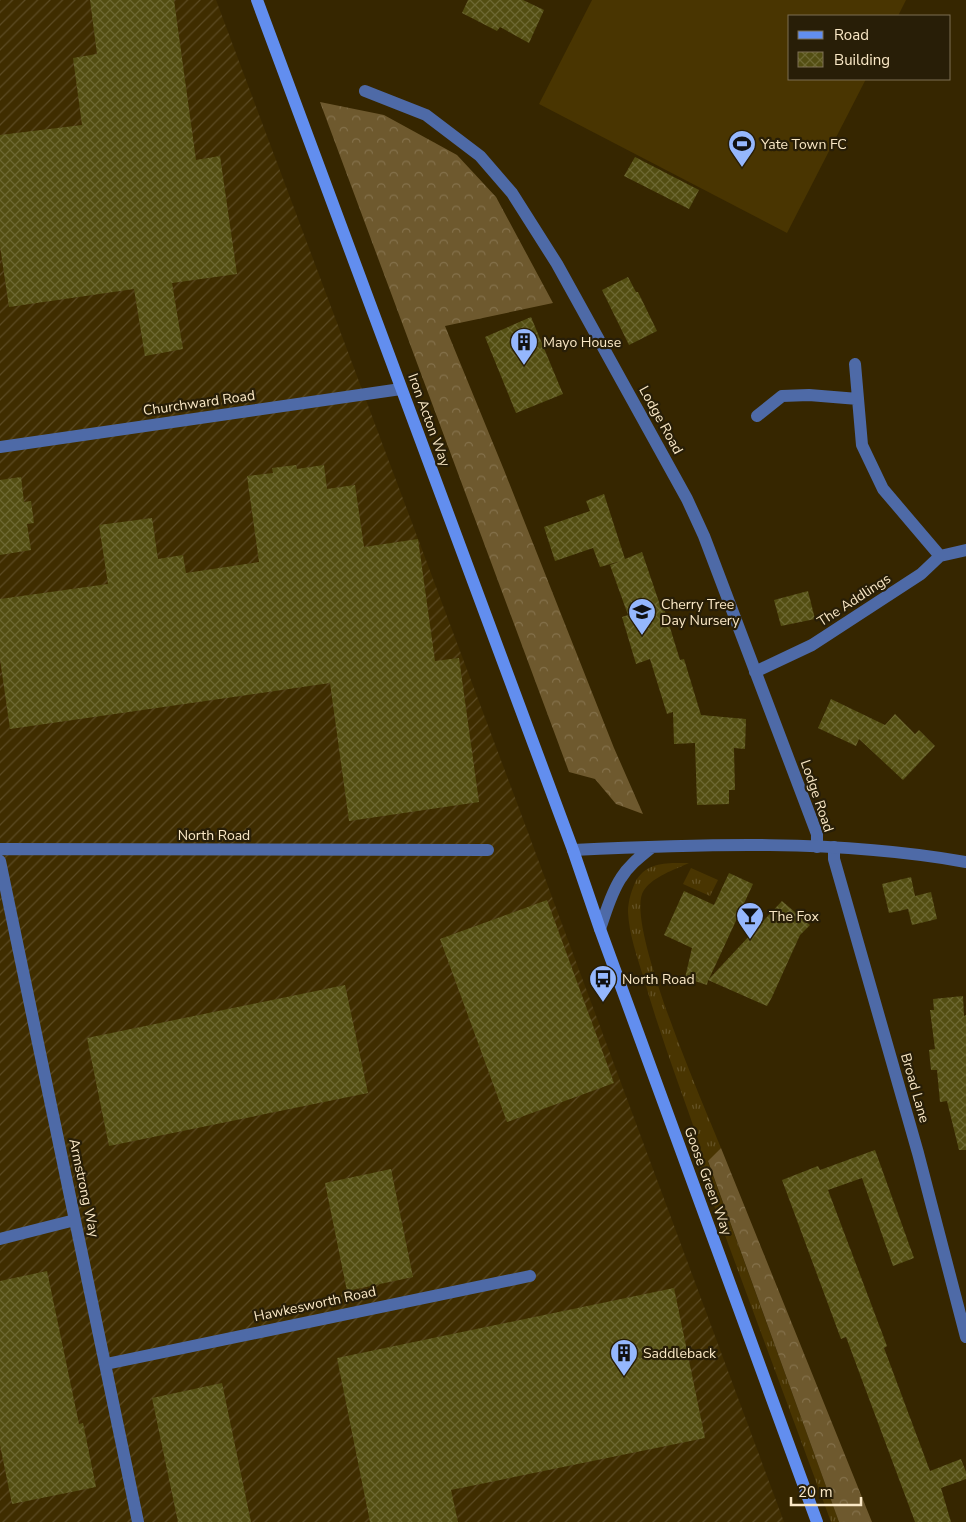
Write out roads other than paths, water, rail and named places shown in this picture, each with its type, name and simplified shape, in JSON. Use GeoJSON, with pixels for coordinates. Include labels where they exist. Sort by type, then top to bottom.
{"type":"FeatureCollection","features":[{"type":"Feature","properties":{"kind":"main road","name":"Iron Acton Way"},"geometry":{"type":"LineString","coordinates":[[257,0],[573,850]]}},
{"type":"Feature","properties":{"kind":"main road","name":"Goose Green Way"},"geometry":{"type":"LineString","coordinates":[[573,850],[600,929],[817,1522]]}},
{"type":"Feature","properties":{"kind":"street","name":"Lodge Road"},"geometry":{"type":"LineString","coordinates":[[364,91],[426,115],[480,156],[512,193],[557,264],[687,499],[704,536],[817,834],[817,847]]}},
{"type":"Feature","properties":{"kind":"street"},"geometry":{"type":"LineString","coordinates":[[855,364],[862,445],[883,489],[940,556],[966,550]]}},
{"type":"Feature","properties":{"kind":"street","name":"Churchward Road"},"geometry":{"type":"LineString","coordinates":[[0,447],[402,389]]}},
{"type":"Feature","properties":{"kind":"street"},"geometry":{"type":"LineString","coordinates":[[757,416],[782,396],[809,395],[858,399]]}},
{"type":"Feature","properties":{"kind":"street","name":"The Addlings"},"geometry":{"type":"LineString","coordinates":[[755,672],[812,645],[921,574],[940,556]]}},
{"type":"Feature","properties":{"kind":"street"},"geometry":{"type":"LineString","coordinates":[[573,850],[696,845],[834,847],[904,853],[966,862]]}},
{"type":"Feature","properties":{"kind":"street"},"geometry":{"type":"LineString","coordinates":[[600,929],[611,898],[622,877],[652,847]]}},
{"type":"Feature","properties":{"kind":"street","name":"Broad Lane"},"geometry":{"type":"LineString","coordinates":[[834,847],[834,859],[918,1153],[966,1337]]}},
{"type":"Feature","properties":{"kind":"street","name":"North Road"},"geometry":{"type":"LineString","coordinates":[[0,850],[488,850]]}},
{"type":"Feature","properties":{"kind":"street","name":"Armstrong Way"},"geometry":{"type":"LineString","coordinates":[[0,861],[138,1522]]}},
{"type":"Feature","properties":{"kind":"street"},"geometry":{"type":"LineString","coordinates":[[0,1239],[75,1220]]}},
{"type":"Feature","properties":{"kind":"street","name":"Hawkesworth Road"},"geometry":{"type":"LineString","coordinates":[[106,1364],[530,1276]]}},
{"type":"Feature","properties":{"kind":"place","name":"Yate Town FC"},"geometry":{"type":"Point","coordinates":[742,168]}},
{"type":"Feature","properties":{"kind":"place","name":"Mayo House"},"geometry":{"type":"Point","coordinates":[524,366]}},
{"type":"Feature","properties":{"kind":"place","name":"Cherry Tree Day Nursery"},"geometry":{"type":"Point","coordinates":[642,636]}},
{"type":"Feature","properties":{"kind":"place","name":"The Fox"},"geometry":{"type":"Point","coordinates":[750,940]}},
{"type":"Feature","properties":{"kind":"place","name":"North Road"},"geometry":{"type":"Point","coordinates":[603,1003]}},
{"type":"Feature","properties":{"kind":"place","name":"Saddleback"},"geometry":{"type":"Point","coordinates":[624,1377]}}]}
